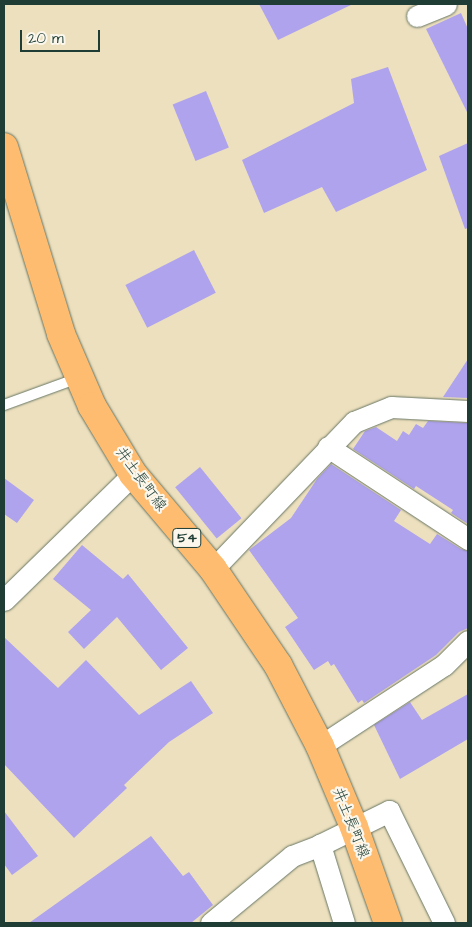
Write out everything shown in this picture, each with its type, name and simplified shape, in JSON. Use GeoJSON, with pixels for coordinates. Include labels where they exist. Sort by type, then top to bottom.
{"type":"FeatureCollection","features":[{"type":"Feature","properties":{"kind":"main road","name":"井土長町線"},"geometry":{"type":"LineString","coordinates":[[4,147],[8,179],[61,334],[92,406],[134,474],[213,569],[278,665],[320,746],[354,827],[388,923]]}},
{"type":"Feature","properties":{"kind":"street"},"geometry":{"type":"LineString","coordinates":[[417,16],[446,4]]}},
{"type":"Feature","properties":{"kind":"street"},"geometry":{"type":"LineString","coordinates":[[213,569],[354,422],[391,407],[468,411]]}},
{"type":"Feature","properties":{"kind":"street"},"geometry":{"type":"LineString","coordinates":[[328,447],[468,539]]}},
{"type":"Feature","properties":{"kind":"street"},"geometry":{"type":"LineString","coordinates":[[4,600],[134,474]]}},
{"type":"Feature","properties":{"kind":"street"},"geometry":{"type":"LineString","coordinates":[[320,746],[444,665],[468,641]]}},
{"type":"Feature","properties":{"kind":"street"},"geometry":{"type":"LineString","coordinates":[[211,923],[292,856],[320,845],[389,811],[444,923]]}},
{"type":"Feature","properties":{"kind":"street"},"geometry":{"type":"LineString","coordinates":[[320,845],[344,923]]}},
{"type":"Feature","properties":{"kind":"lane"},"geometry":{"type":"LineString","coordinates":[[4,405],[80,378]]}},
{"type":"Feature","properties":{"kind":"building"},"geometry":{"type":"Polygon","coordinates":[[[259,4],[353,4],[278,40],[259,4]]]}},
{"type":"Feature","properties":{"kind":"building"},"geometry":{"type":"Polygon","coordinates":[[[461,13],[468,29],[468,114],[426,29],[461,13]]]}},
{"type":"Feature","properties":{"kind":"building"},"geometry":{"type":"Polygon","coordinates":[[[388,67],[427,170],[336,212],[322,187],[264,213],[242,160],[354,103],[351,79],[388,67]]]}},
{"type":"Feature","properties":{"kind":"building"},"geometry":{"type":"Polygon","coordinates":[[[206,91],[229,148],[195,161],[173,104],[206,91]]]}},
{"type":"Feature","properties":{"kind":"building"},"geometry":{"type":"Polygon","coordinates":[[[468,143],[468,228],[465,229],[439,156],[468,143]]]}},
{"type":"Feature","properties":{"kind":"building"},"geometry":{"type":"Polygon","coordinates":[[[194,250],[216,293],[147,328],[125,285],[194,250]]]}},
{"type":"Feature","properties":{"kind":"building"},"geometry":{"type":"Polygon","coordinates":[[[468,359],[468,398],[443,397],[468,359]]]}},
{"type":"Feature","properties":{"kind":"building"},"geometry":{"type":"Polygon","coordinates":[[[428,421],[468,423],[468,524],[451,513],[453,510],[416,486],[414,489],[353,449],[365,431],[376,427],[397,441],[403,431],[409,435],[416,424],[423,428],[428,421]]]}},
{"type":"Feature","properties":{"kind":"building"},"geometry":{"type":"Polygon","coordinates":[[[331,464],[401,510],[394,521],[430,544],[437,534],[461,549],[468,551],[468,628],[459,632],[436,655],[364,703],[362,700],[358,703],[334,664],[331,666],[328,661],[314,670],[285,627],[298,618],[249,550],[291,518],[317,479],[331,464]]]}},
{"type":"Feature","properties":{"kind":"building"},"geometry":{"type":"Polygon","coordinates":[[[200,467],[242,518],[217,538],[175,487],[200,467]]]}},
{"type":"Feature","properties":{"kind":"building"},"geometry":{"type":"Polygon","coordinates":[[[4,478],[34,500],[17,523],[4,514],[4,478]]]}},
{"type":"Feature","properties":{"kind":"building"},"geometry":{"type":"Polygon","coordinates":[[[82,545],[123,579],[128,574],[188,648],[161,670],[117,617],[84,649],[68,632],[91,610],[53,579],[82,545]]]}},
{"type":"Feature","properties":{"kind":"building"},"geometry":{"type":"Polygon","coordinates":[[[4,637],[58,688],[86,660],[139,715],[191,681],[213,713],[169,742],[124,785],[127,788],[74,838],[4,764],[4,637]]]}},
{"type":"Feature","properties":{"kind":"building"},"geometry":{"type":"Polygon","coordinates":[[[468,694],[468,739],[400,779],[374,725],[410,702],[422,720],[468,694]]]}},
{"type":"Feature","properties":{"kind":"building"},"geometry":{"type":"Polygon","coordinates":[[[4,811],[38,856],[12,875],[4,864],[4,811]]]}},
{"type":"Feature","properties":{"kind":"building"},"geometry":{"type":"Polygon","coordinates":[[[151,836],[183,876],[189,872],[213,905],[191,923],[29,923],[151,836]]]}}]}
